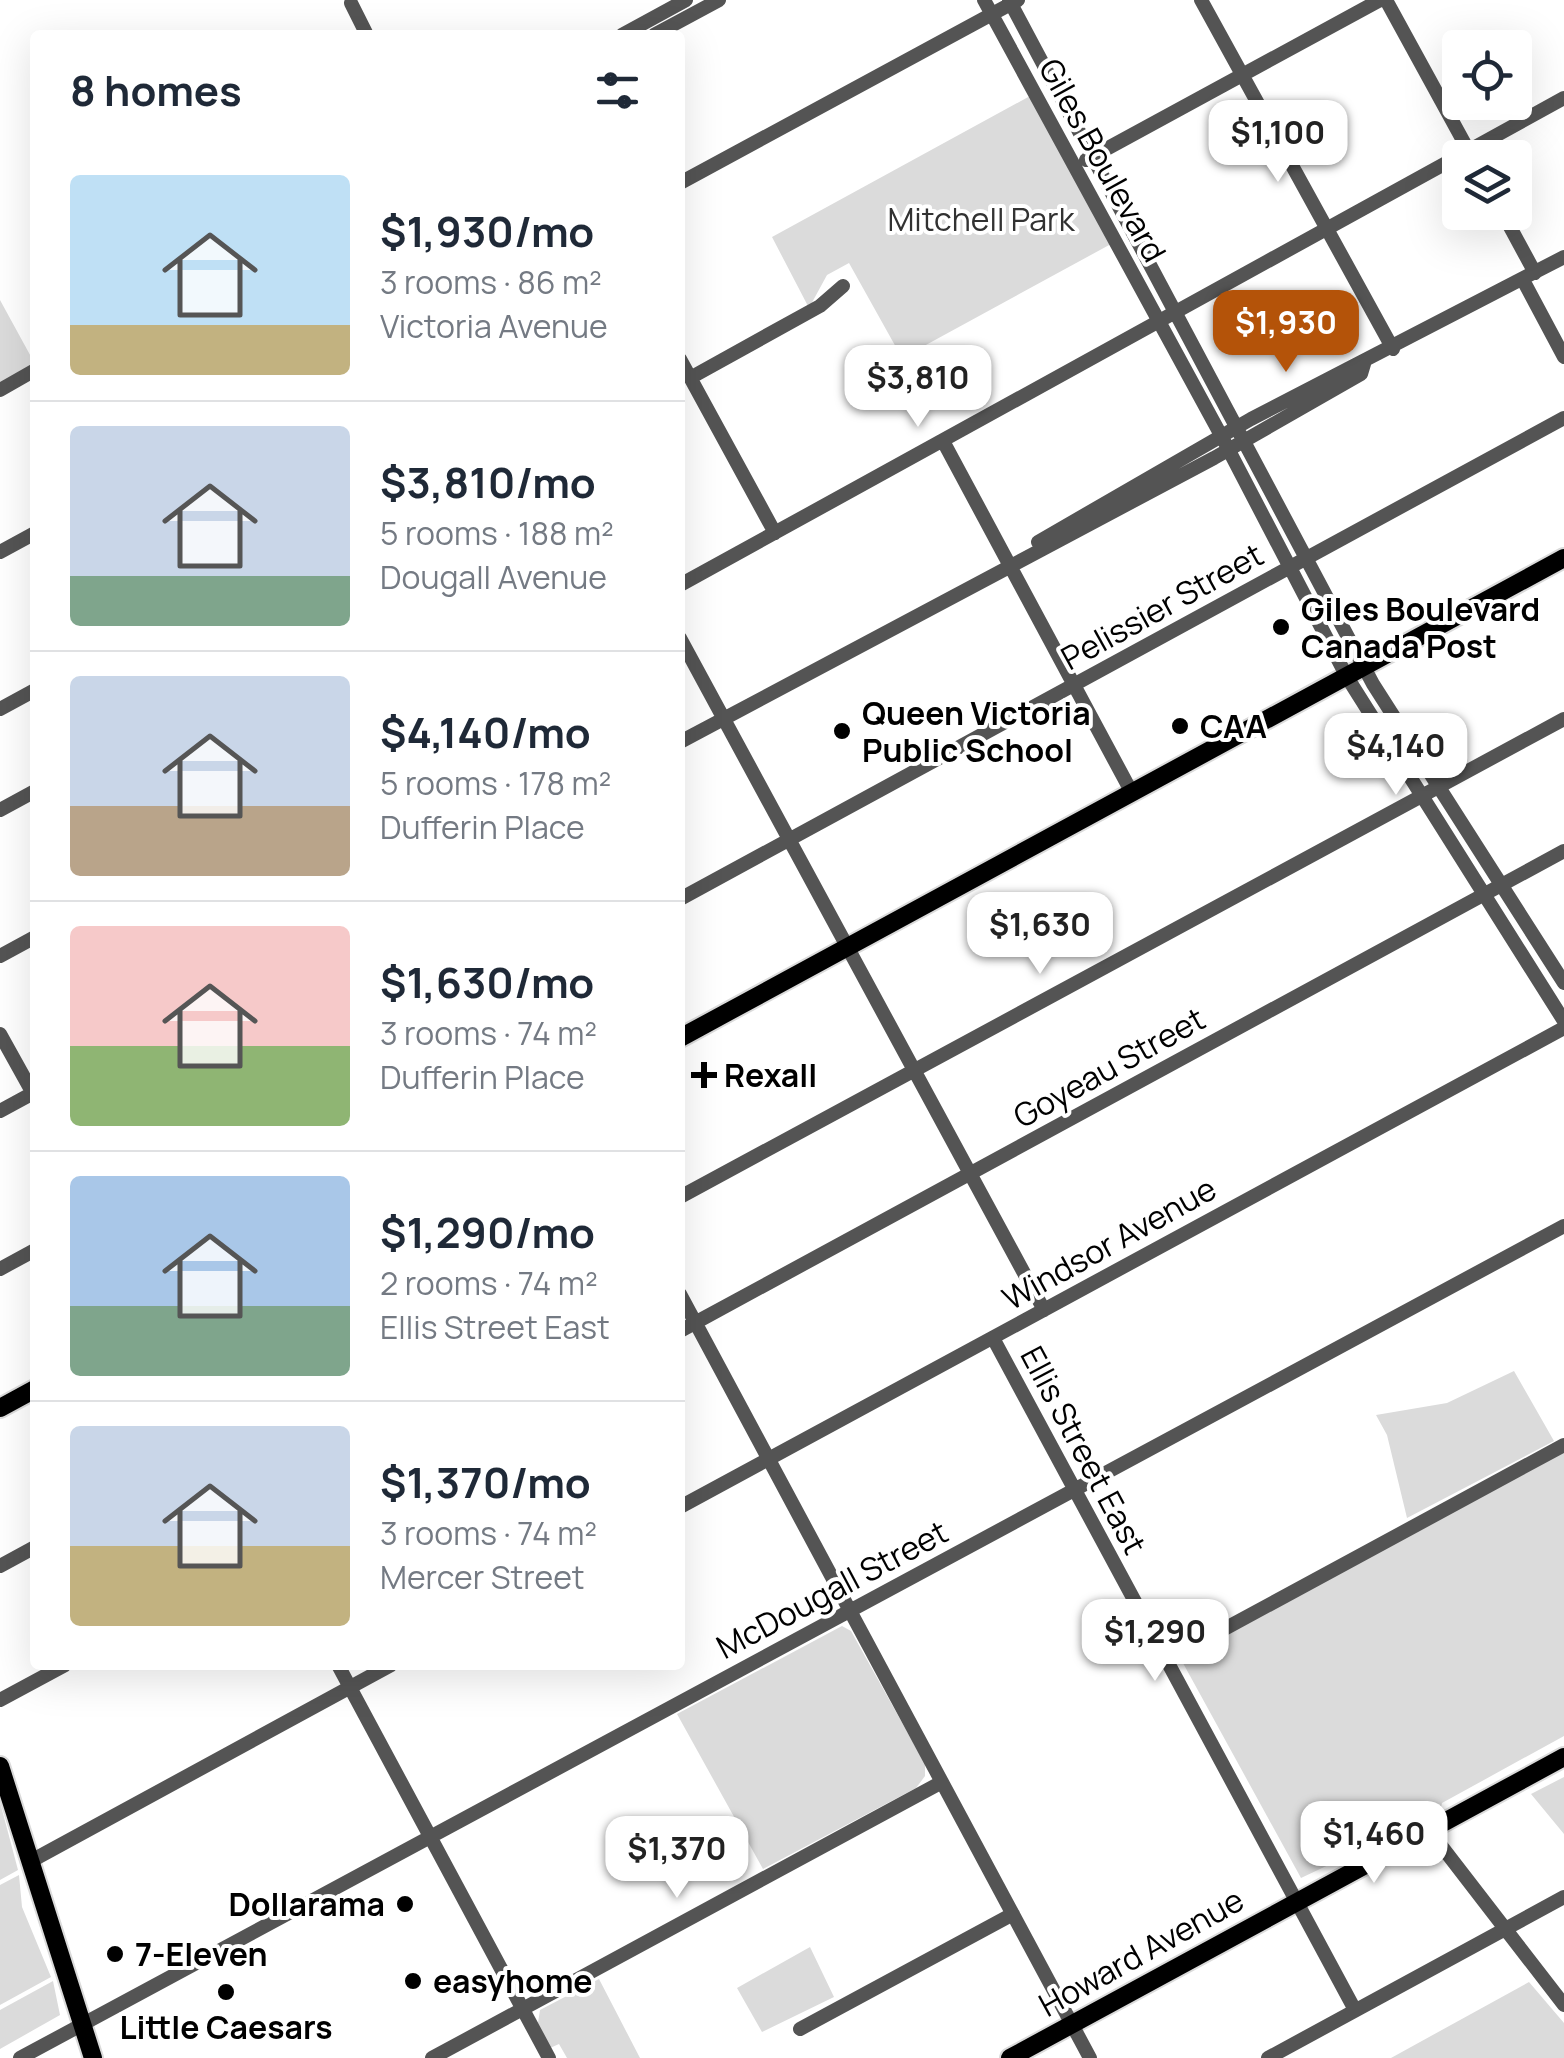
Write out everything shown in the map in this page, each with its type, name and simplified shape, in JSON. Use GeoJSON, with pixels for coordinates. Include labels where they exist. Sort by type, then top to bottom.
{"type":"FeatureCollection","features":[{"type":"Feature","properties":{"kind":"main road"},"geometry":{"type":"LineString","coordinates":[[685,1035],[1564,558]]}},
{"type":"Feature","properties":{"kind":"main road"},"geometry":{"type":"LineString","coordinates":[[0,1408],[30,1392]]}},
{"type":"Feature","properties":{"kind":"main road","name":"Howard Avenue"},"geometry":{"type":"LineString","coordinates":[[1010,2058],[1564,1756]]}},
{"type":"Feature","properties":{"kind":"main road"},"geometry":{"type":"LineString","coordinates":[[0,1766],[93,2058]]}},
{"type":"Feature","properties":{"kind":"street"},"geometry":{"type":"LineString","coordinates":[[631,30],[686,0]]}},
{"type":"Feature","properties":{"kind":"street"},"geometry":{"type":"LineString","coordinates":[[663,30],[718,0]]}},
{"type":"Feature","properties":{"kind":"street","name":"Giles Boulevard"},"geometry":{"type":"LineString","coordinates":[[984,0],[1226,444],[1346,678],[1564,1024]]}},
{"type":"Feature","properties":{"kind":"street"},"geometry":{"type":"LineString","coordinates":[[1201,0],[1393,349]]}},
{"type":"Feature","properties":{"kind":"street"},"geometry":{"type":"LineString","coordinates":[[1075,167],[1383,0],[1462,140]]}},
{"type":"Feature","properties":{"kind":"street"},"geometry":{"type":"LineString","coordinates":[[685,180],[1012,1]]}},
{"type":"Feature","properties":{"kind":"street","name":"Giles Boulevard"},"geometry":{"type":"LineString","coordinates":[[1012,1],[1366,666],[1564,983]]}},
{"type":"Feature","properties":{"kind":"street"},"geometry":{"type":"LineString","coordinates":[[350,2],[364,30]]}},
{"type":"Feature","properties":{"kind":"street"},"geometry":{"type":"LineString","coordinates":[[1494,140],[1564,98]]}},
{"type":"Feature","properties":{"kind":"street"},"geometry":{"type":"LineString","coordinates":[[685,582],[1442,169]]}},
{"type":"Feature","properties":{"kind":"street"},"geometry":{"type":"LineString","coordinates":[[1510,230],[1564,357]]}},
{"type":"Feature","properties":{"kind":"street"},"geometry":{"type":"LineString","coordinates":[[685,739],[1010,563],[1026,548],[1226,444],[1354,364],[1364,364],[1564,258]]}},
{"type":"Feature","properties":{"kind":"street"},"geometry":{"type":"LineString","coordinates":[[690,378],[820,306],[842,286]]}},
{"type":"Feature","properties":{"kind":"street"},"geometry":{"type":"LineString","coordinates":[[685,368],[774,533]]}},
{"type":"Feature","properties":{"kind":"street"},"geometry":{"type":"LineString","coordinates":[[0,390],[30,373]]}},
{"type":"Feature","properties":{"kind":"street","name":"Pelissier Street"},"geometry":{"type":"LineString","coordinates":[[685,896],[1564,418]]}},
{"type":"Feature","properties":{"kind":"street"},"geometry":{"type":"LineString","coordinates":[[943,441],[1132,793]]}},
{"type":"Feature","properties":{"kind":"street"},"geometry":{"type":"LineString","coordinates":[[0,552],[30,536]]}},
{"type":"Feature","properties":{"kind":"street"},"geometry":{"type":"LineString","coordinates":[[685,647],[1044,1310]]}},
{"type":"Feature","properties":{"kind":"street"},"geometry":{"type":"LineString","coordinates":[[0,709],[30,693]]}},
{"type":"Feature","properties":{"kind":"street"},"geometry":{"type":"LineString","coordinates":[[685,1194],[1564,718]]}},
{"type":"Feature","properties":{"kind":"street"},"geometry":{"type":"LineString","coordinates":[[0,810],[30,794]]}},
{"type":"Feature","properties":{"kind":"street","name":"Goyeau Street"},"geometry":{"type":"LineString","coordinates":[[685,1328],[1564,850]]}},
{"type":"Feature","properties":{"kind":"street"},"geometry":{"type":"LineString","coordinates":[[0,956],[30,941]]}},
{"type":"Feature","properties":{"kind":"street","name":"Windsor Avenue"},"geometry":{"type":"LineString","coordinates":[[685,1505],[1564,1024]]}},
{"type":"Feature","properties":{"kind":"street"},"geometry":{"type":"LineString","coordinates":[[0,1034],[30,1087]]}},
{"type":"Feature","properties":{"kind":"street"},"geometry":{"type":"LineString","coordinates":[[0,1111],[30,1096]]}},
{"type":"Feature","properties":{"kind":"street","name":"McDougall Street"},"geometry":{"type":"LineString","coordinates":[[20,2058],[1564,1226]]}},
{"type":"Feature","properties":{"kind":"street"},"geometry":{"type":"LineString","coordinates":[[0,1269],[30,1253]]}},
{"type":"Feature","properties":{"kind":"street"},"geometry":{"type":"LineString","coordinates":[[685,1304],[1090,2058]]}},
{"type":"Feature","properties":{"kind":"street","name":"Ellis Street East"},"geometry":{"type":"LineString","coordinates":[[992,1338],[1355,2010]]}},
{"type":"Feature","properties":{"kind":"street"},"geometry":{"type":"LineString","coordinates":[[1166,1660],[1564,1445]]}},
{"type":"Feature","properties":{"kind":"street"},"geometry":{"type":"LineString","coordinates":[[0,1566],[30,1550]]}},
{"type":"Feature","properties":{"kind":"street"},"geometry":{"type":"LineString","coordinates":[[0,1700],[56,1670]]}},
{"type":"Feature","properties":{"kind":"street"},"geometry":{"type":"LineString","coordinates":[[341,1670],[549,2058]]}},
{"type":"Feature","properties":{"kind":"street"},"geometry":{"type":"LineString","coordinates":[[31,1861],[381,1670]]}},
{"type":"Feature","properties":{"kind":"street"},"geometry":{"type":"LineString","coordinates":[[432,2058],[942,1782]]}},
{"type":"Feature","properties":{"kind":"street"},"geometry":{"type":"LineString","coordinates":[[1429,1830],[1564,2004]]}},
{"type":"Feature","properties":{"kind":"street"},"geometry":{"type":"LineString","coordinates":[[1268,2058],[1564,1897]]}},
{"type":"Feature","properties":{"kind":"street"},"geometry":{"type":"LineString","coordinates":[[800,2029],[1013,1914]]}},
{"type":"Feature","properties":{"kind":"green space","name":"Mitchell Park"},"geometry":{"type":"Polygon","coordinates":[[[1030,96],[1111,244],[902,358],[849,263],[827,275],[809,308],[772,237],[1030,96]]]}},
{"type":"Feature","properties":{"kind":"green space"},"geometry":{"type":"Polygon","coordinates":[[[0,300],[30,355],[30,367],[0,387],[0,300]]]}},
{"type":"Feature","properties":{"kind":"green space"},"geometry":{"type":"Polygon","coordinates":[[[1514,1371],[1554,1441],[1407,1518],[1387,1435],[1376,1415],[1447,1403],[1514,1371]]]}},
{"type":"Feature","properties":{"kind":"green space"},"geometry":{"type":"Polygon","coordinates":[[[1564,1451],[1564,1736],[1442,1803],[1440,1812],[1301,1878],[1178,1654],[1564,1451]]]}},
{"type":"Feature","properties":{"kind":"green space"},"geometry":{"type":"Polygon","coordinates":[[[842,1626],[851,1631],[925,1764],[925,1776],[916,1788],[763,1869],[677,1714],[842,1626]]]}},
{"type":"Feature","properties":{"kind":"green space"},"geometry":{"type":"Polygon","coordinates":[[[1564,1777],[1564,1834],[1531,1794],[1564,1777]]]}},
{"type":"Feature","properties":{"kind":"green space"},"geometry":{"type":"Polygon","coordinates":[[[0,1802],[18,1870],[0,1880],[0,1802]]]}},
{"type":"Feature","properties":{"kind":"green space"},"geometry":{"type":"Polygon","coordinates":[[[19,1875],[22,1907],[51,1977],[0,2005],[0,1885],[19,1875]]]}},
{"type":"Feature","properties":{"kind":"green space"},"geometry":{"type":"Polygon","coordinates":[[[810,1947],[834,1997],[762,2032],[737,1988],[810,1947]]]}},
{"type":"Feature","properties":{"kind":"green space"},"geometry":{"type":"Polygon","coordinates":[[[599,1979],[640,2058],[567,2058],[559,2044],[550,2048],[538,2023],[540,2010],[599,1979]]]}},
{"type":"Feature","properties":{"kind":"green space"},"geometry":{"type":"Polygon","coordinates":[[[53,1981],[60,2015],[0,2049],[0,2010],[53,1981]]]}},
{"type":"Feature","properties":{"kind":"green space"},"geometry":{"type":"Polygon","coordinates":[[[1529,1982],[1564,2023],[1564,2058],[1391,2058],[1529,1982]]]}},
{"type":"Feature","properties":{"kind":"place","name":"Giles Boulevard Canada Post"},"geometry":{"type":"Point","coordinates":[1281,627]}},
{"type":"Feature","properties":{"kind":"place","name":"CAA"},"geometry":{"type":"Point","coordinates":[1180,726]}},
{"type":"Feature","properties":{"kind":"place","name":"Queen Victoria Public School"},"geometry":{"type":"Point","coordinates":[842,731]}},
{"type":"Feature","properties":{"kind":"place","name":"Rexall"},"geometry":{"type":"Point","coordinates":[704,1075]}},
{"type":"Feature","properties":{"kind":"place","name":"Dollarama"},"geometry":{"type":"Point","coordinates":[405,1904]}},
{"type":"Feature","properties":{"kind":"place","name":"7-Eleven"},"geometry":{"type":"Point","coordinates":[115,1954]}},
{"type":"Feature","properties":{"kind":"place","name":"easyhome"},"geometry":{"type":"Point","coordinates":[413,1981]}},
{"type":"Feature","properties":{"kind":"place","name":"Little Caesars"},"geometry":{"type":"Point","coordinates":[226,1992]}}]}
